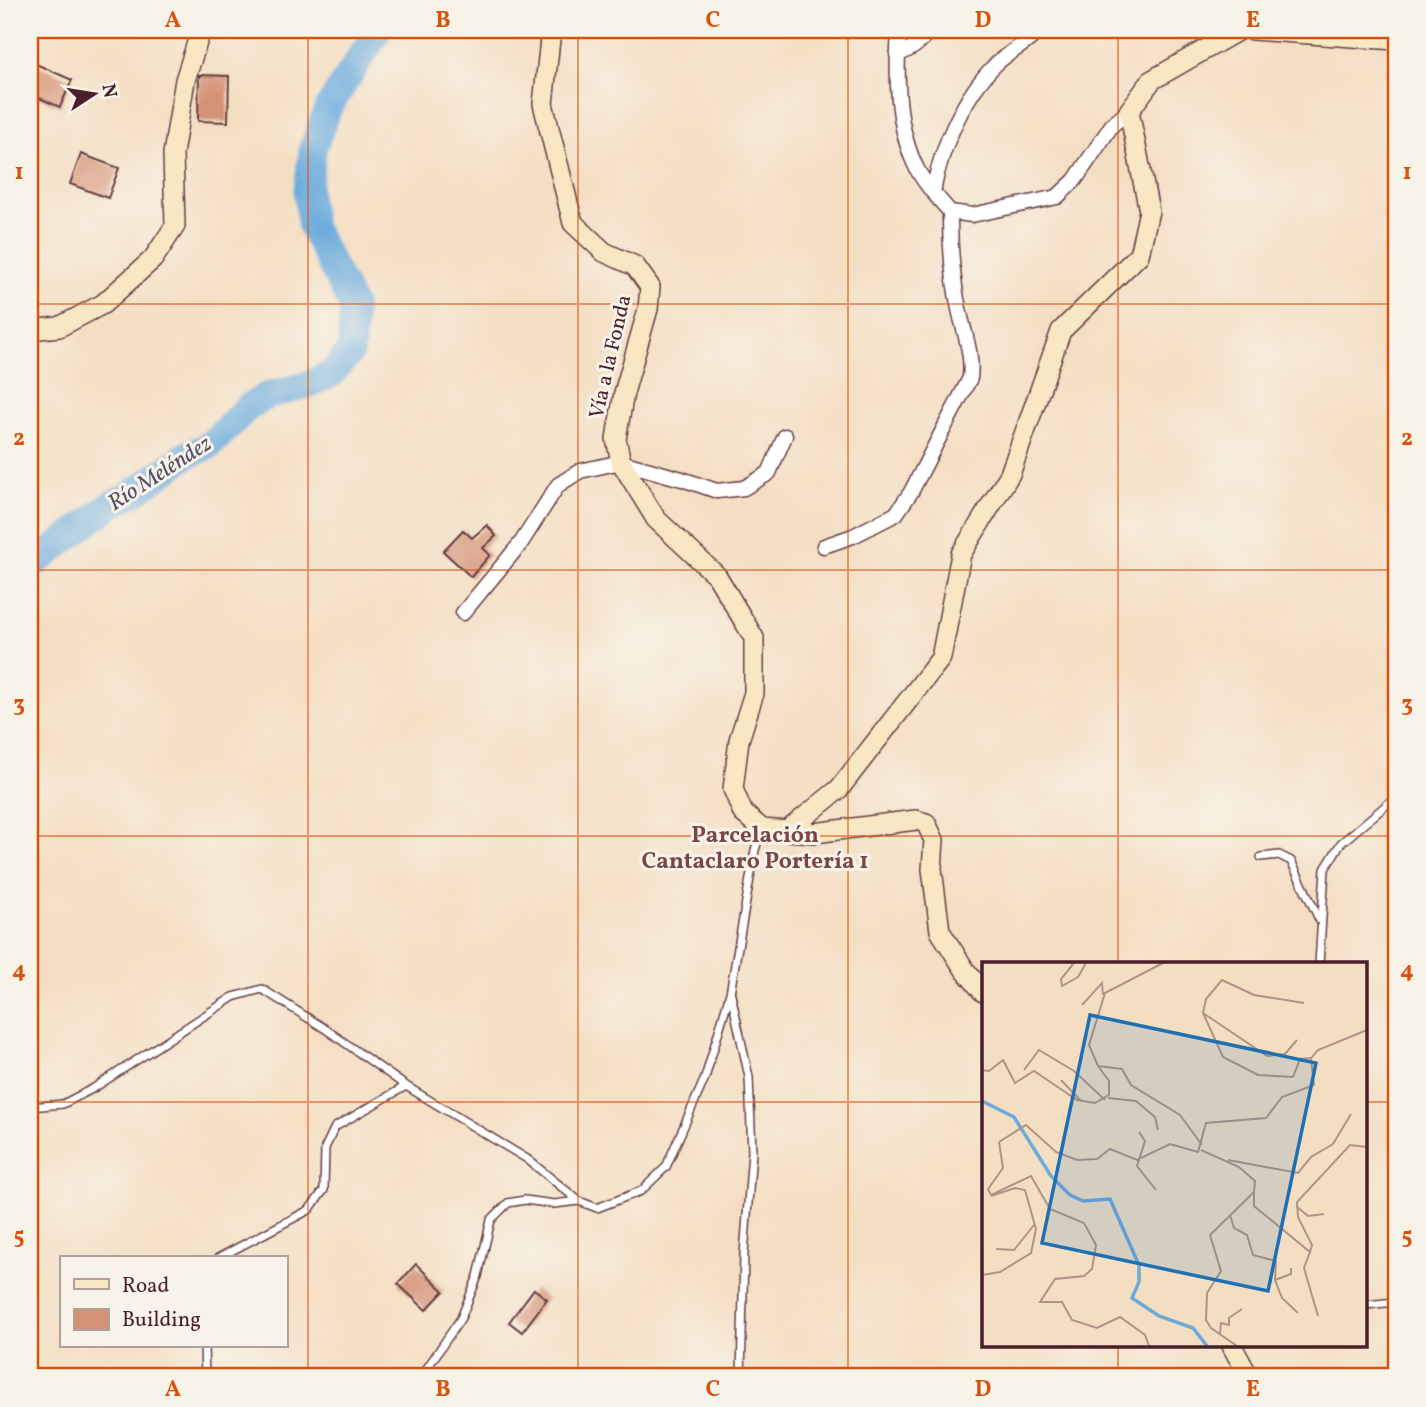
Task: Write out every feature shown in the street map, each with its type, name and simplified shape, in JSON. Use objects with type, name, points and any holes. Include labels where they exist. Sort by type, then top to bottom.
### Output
[{"type":"street","points":[[30,330],[58,327],[103,304],[153,260],[175,226],[173,154],[185,80],[201,30]]},
{"type":"street","name":"Vía a la Fonda","points":[[551,30],[543,104],[573,223],[604,252],[635,266],[650,286],[648,309],[624,393],[616,439],[621,462],[656,519],[717,576],[754,638],[754,693],[738,740],[733,789],[743,813],[762,829]]},
{"type":"street","points":[[824,546],[853,536],[896,514],[911,492],[970,378],[970,347],[959,311],[950,254],[950,212],[917,170],[906,140],[900,110],[897,55],[899,30]]},
{"type":"street","points":[[897,55],[913,48],[928,30]]},
{"type":"street","points":[[933,192],[937,170],[954,128],[975,90],[995,66],[1010,52],[1034,37],[1039,30]]},
{"type":"street","points":[[950,212],[972,215],[1057,197],[1075,180],[1112,125],[1129,111],[1152,80],[1239,30]]},
{"type":"street","points":[[1252,30],[1396,40]]},
{"type":"street","points":[[787,831],[839,789],[941,658],[961,554],[1010,474],[1061,331],[1139,255],[1149,211],[1129,111]]},
{"type":"street","points":[[463,613],[521,542],[558,485],[580,471],[621,462],[717,491],[744,488],[769,473],[785,436]]},
{"type":"street","points":[[762,829],[814,833],[916,820],[926,823],[934,840],[933,869],[940,931],[982,991]]},
{"type":"street","points":[[1233,1348],[1249,1377]]},
{"type":"lane","points":[[1319,962],[1325,869],[1341,843],[1396,797]]},
{"type":"lane","points":[[30,1108],[63,1104],[94,1088],[233,997],[262,989],[324,1028],[406,1086],[527,1159],[579,1201],[597,1208],[642,1191],[666,1167],[705,1078],[730,993],[755,850],[762,829]]},
{"type":"lane","points":[[1261,857],[1279,855],[1291,861],[1320,922]]},
{"type":"lane","points":[[730,993],[749,1077],[752,1152],[744,1254],[741,1377]]},
{"type":"lane","points":[[223,1256],[309,1210],[324,1190],[325,1148],[335,1128],[406,1086]]},
{"type":"lane","points":[[421,1377],[461,1318],[478,1276],[491,1220],[509,1203],[525,1200],[554,1204],[579,1201]]},
{"type":"lane","points":[[1366,1305],[1396,1302]]},
{"type":"lane","points":[[204,1348],[205,1377]]},
{"type":"building","points":[[36,64],[72,80],[60,107],[30,94],[30,77]]},
{"type":"building","points":[[199,75],[229,76],[228,122],[198,121]]},
{"type":"building","points":[[81,154],[119,168],[108,198],[70,184]]},
{"type":"building","points":[[487,525],[496,536],[483,548],[490,555],[471,577],[443,551],[463,530],[472,538]]},
{"type":"building","points":[[416,1264],[444,1291],[426,1310],[398,1284]]},
{"type":"building","points":[[534,1289],[547,1299],[522,1332],[509,1322]]},
{"type":"waterway","name":"Río Meléndez","points":[[30,567],[109,506],[132,494],[187,455],[209,446],[247,408],[267,396],[307,385],[331,374],[351,351],[353,307],[311,225],[307,192],[313,148],[328,108],[378,30]]},
{"type":"district","name":"Parcelación Cantaclaro Portería 1","points":[[755,849]]}]
